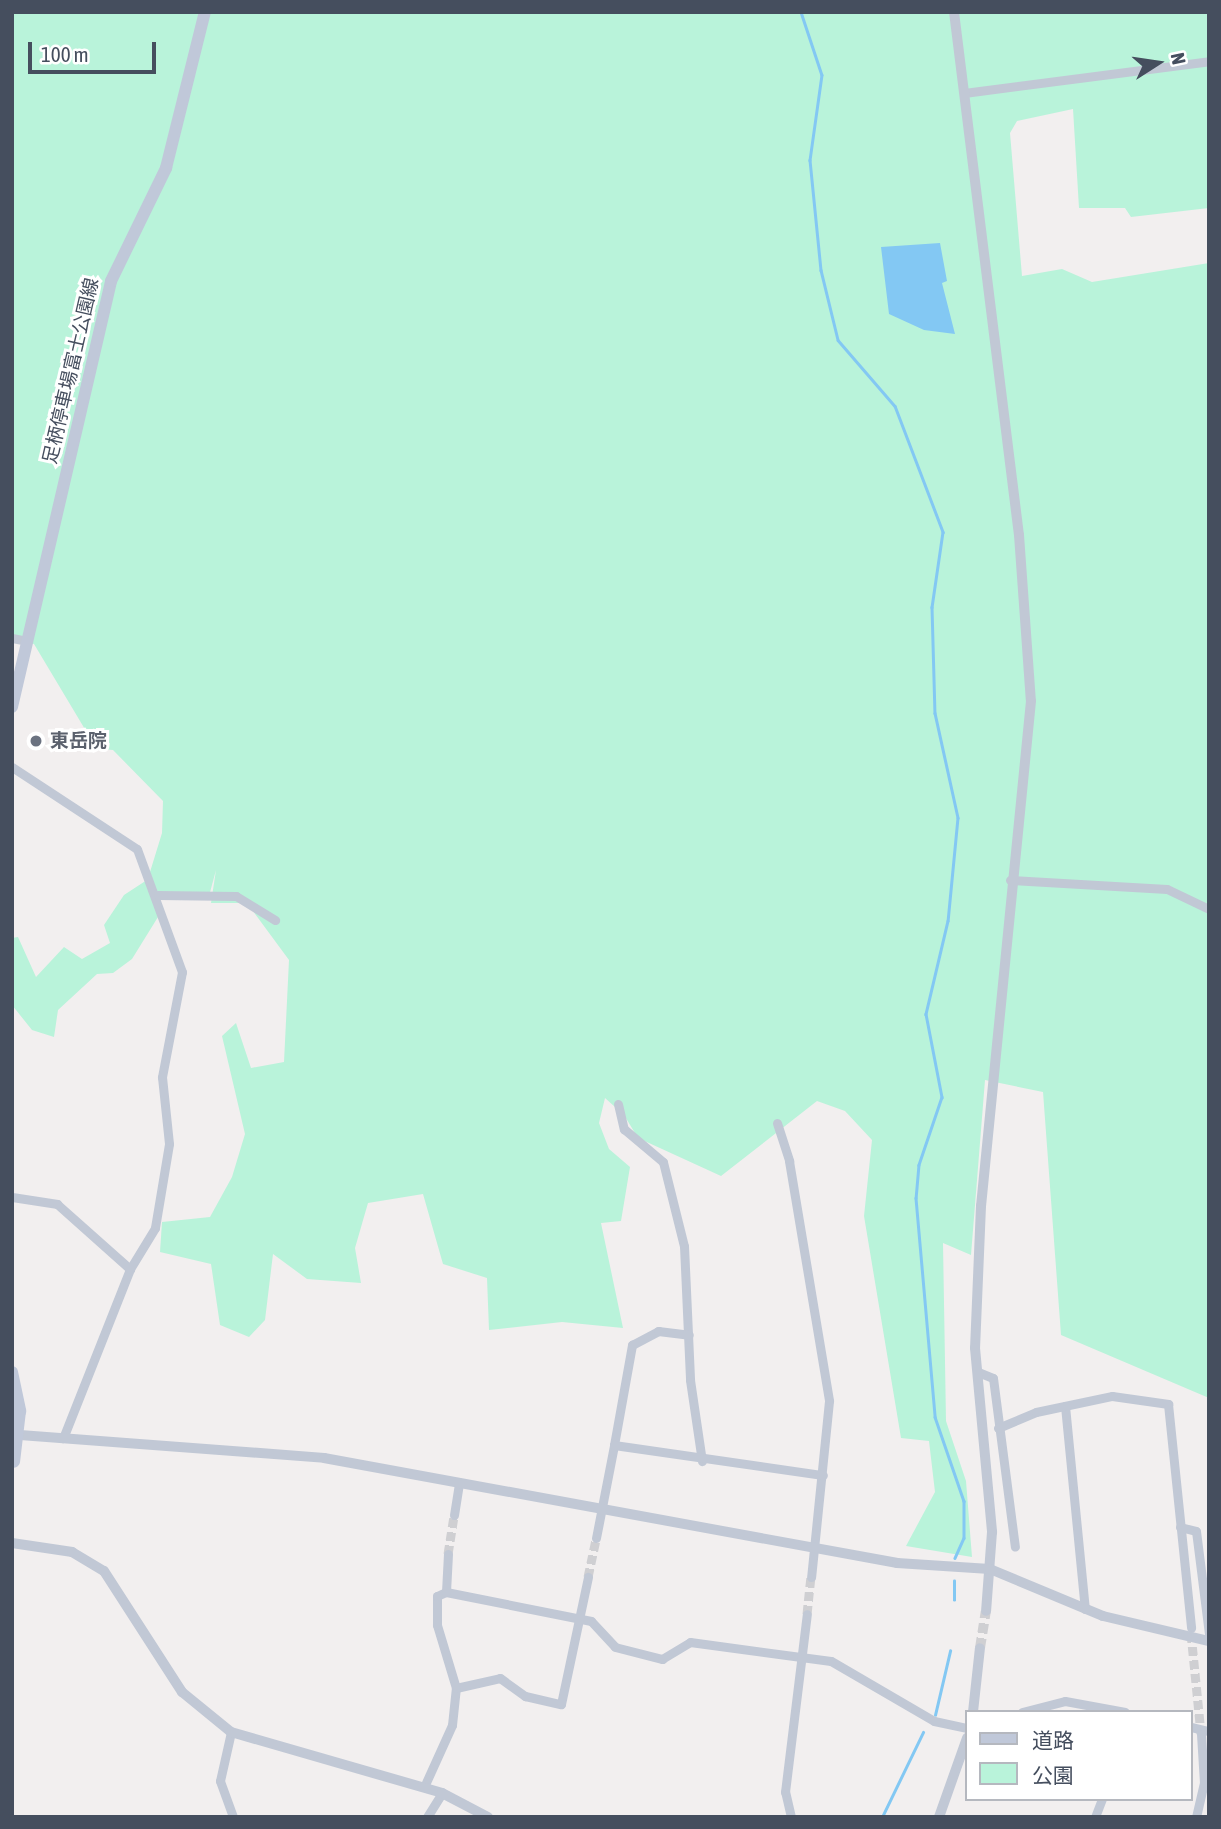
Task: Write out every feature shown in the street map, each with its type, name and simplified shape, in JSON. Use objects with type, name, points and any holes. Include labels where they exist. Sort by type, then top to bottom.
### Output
[{"type":"main road","name":"足柄停車場富士公園線","points":[[12,707],[111,281],[166,168],[205,12]]},
{"type":"main road","points":[[12,1372],[20,1435],[14,1462]]},
{"type":"street","points":[[954,12],[1019,535],[1031,701],[1010,880],[981,1206],[978,1372],[990,1569],[986,1611]]},
{"type":"street","points":[[964,93],[1209,61]]},
{"type":"street","points":[[12,638],[27,641]]},
{"type":"street","points":[[12,767],[137,849],[158,895],[183,972],[162,1077],[169,1144],[155,1228],[130,1269],[63,1438]]},
{"type":"street","points":[[1010,880],[1167,889],[1209,909]]},
{"type":"street","points":[[158,895],[236,896],[275,920]]},
{"type":"street","points":[[618,1104],[624,1129],[663,1162],[684,1246],[689,1335],[702,1461]]},
{"type":"street","points":[[777,1123],[789,1161],[828,1386],[823,1475],[811,1577]]},
{"type":"street","points":[[12,1197],[57,1204],[130,1269]]},
{"type":"street","points":[[596,1538],[632,1345],[658,1331],[689,1335]]},
{"type":"street","points":[[978,1372],[993,1378],[1014,1547]]},
{"type":"street","points":[[998,1428],[1065,1406],[1112,1396],[1168,1404],[1191,1628]]},
{"type":"street","points":[[1065,1406],[1085,1609]]},
{"type":"street","points":[[20,1435],[302,1455],[602,1508],[679,1527],[815,1547],[914,1566],[990,1569],[1085,1609],[1209,1641]]},
{"type":"street","points":[[614,1445],[702,1461],[823,1475]]},
{"type":"street","points":[[454,1515],[459,1482]]},
{"type":"street","points":[[1180,1527],[1196,1531],[1209,1634]]},
{"type":"street","points":[[12,1543],[72,1552],[104,1571],[182,1692],[231,1732],[424,1787],[442,1793],[488,1817]]},
{"type":"street","points":[[446,1592],[448,1554]]},
{"type":"street","points":[[456,1688],[500,1678],[525,1696],[561,1704],[588,1577]]},
{"type":"street","points":[[424,1787],[452,1725],[456,1688],[437,1625],[437,1596],[446,1592],[580,1618],[596,1624],[622,1651],[662,1659],[690,1642],[839,1663],[934,1721],[965,1728]]},
{"type":"street","points":[[791,1817],[785,1792],[807,1615]]},
{"type":"street","points":[[972,1710],[980,1648]]},
{"type":"street","points":[[1027,1710],[1051,1701],[1096,1708]]},
{"type":"street","points":[[231,1732],[220,1781],[233,1817]]},
{"type":"street","points":[[1196,1817],[1204,1783],[1205,1733]]},
{"type":"street","points":[[939,1817],[965,1744]]},
{"type":"street","points":[[427,1817],[442,1793]]},
{"type":"green space","points":[[12,12],[1209,12],[1209,208],[1131,217],[1125,208],[1079,208],[1073,109],[1017,121],[1010,133],[1022,276],[1062,269],[1092,282],[1209,263],[1209,1398],[1061,1335],[1043,1092],[985,1080],[971,1255],[943,1243],[946,1421],[966,1481],[972,1557],[906,1546],[935,1492],[929,1441],[901,1438],[864,1216],[872,1140],[845,1111],[817,1101],[721,1176],[638,1138],[624,1115],[605,1098],[599,1123],[609,1149],[630,1167],[621,1221],[601,1223],[623,1328],[562,1322],[489,1330],[487,1278],[443,1264],[423,1194],[368,1203],[355,1248],[361,1283],[307,1279],[273,1254],[265,1320],[249,1337],[220,1325],[211,1264],[160,1252],[162,1222],[210,1217],[232,1177],[245,1134],[222,1036],[236,1023],[251,1068],[284,1062],[289,960],[247,903],[211,903],[216,870],[209,896],[158,895],[150,872],[162,833],[163,801],[113,750],[84,748],[86,731],[34,644],[12,640]]},
{"type":"green space","points":[[150,878],[158,917],[132,959],[113,973],[97,974],[58,1010],[54,1037],[32,1030],[12,1005],[12,938],[18,937],[36,977],[64,947],[82,959],[110,943],[104,925],[124,895]]},
{"type":"water","points":[[940,243],[947,281],[942,283],[955,334],[924,330],[889,314],[881,247]]},
{"type":"waterway","points":[[801,12],[822,75],[810,160],[821,270],[838,340],[895,406],[943,532],[932,607],[935,713],[958,818],[948,921],[926,1014],[942,1097],[919,1165],[916,1198],[935,1417],[964,1501],[964,1538],[955,1558]]},
{"type":"waterway","points":[[954,1581],[954,1600]]},
{"type":"waterway","points":[[935,1715],[950,1651]]},
{"type":"waterway","points":[[882,1817],[923,1732]]},
{"type":"tunnel","points":[[448,1554],[454,1515]]},
{"type":"tunnel","points":[[588,1577],[596,1538]]},
{"type":"tunnel","points":[[807,1614],[811,1577]]},
{"type":"tunnel","points":[[980,1648],[986,1611]]},
{"type":"tunnel","points":[[1191,1633],[1201,1734]]},
{"type":"place","name":"東岳院","points":[[36,741]]}]
